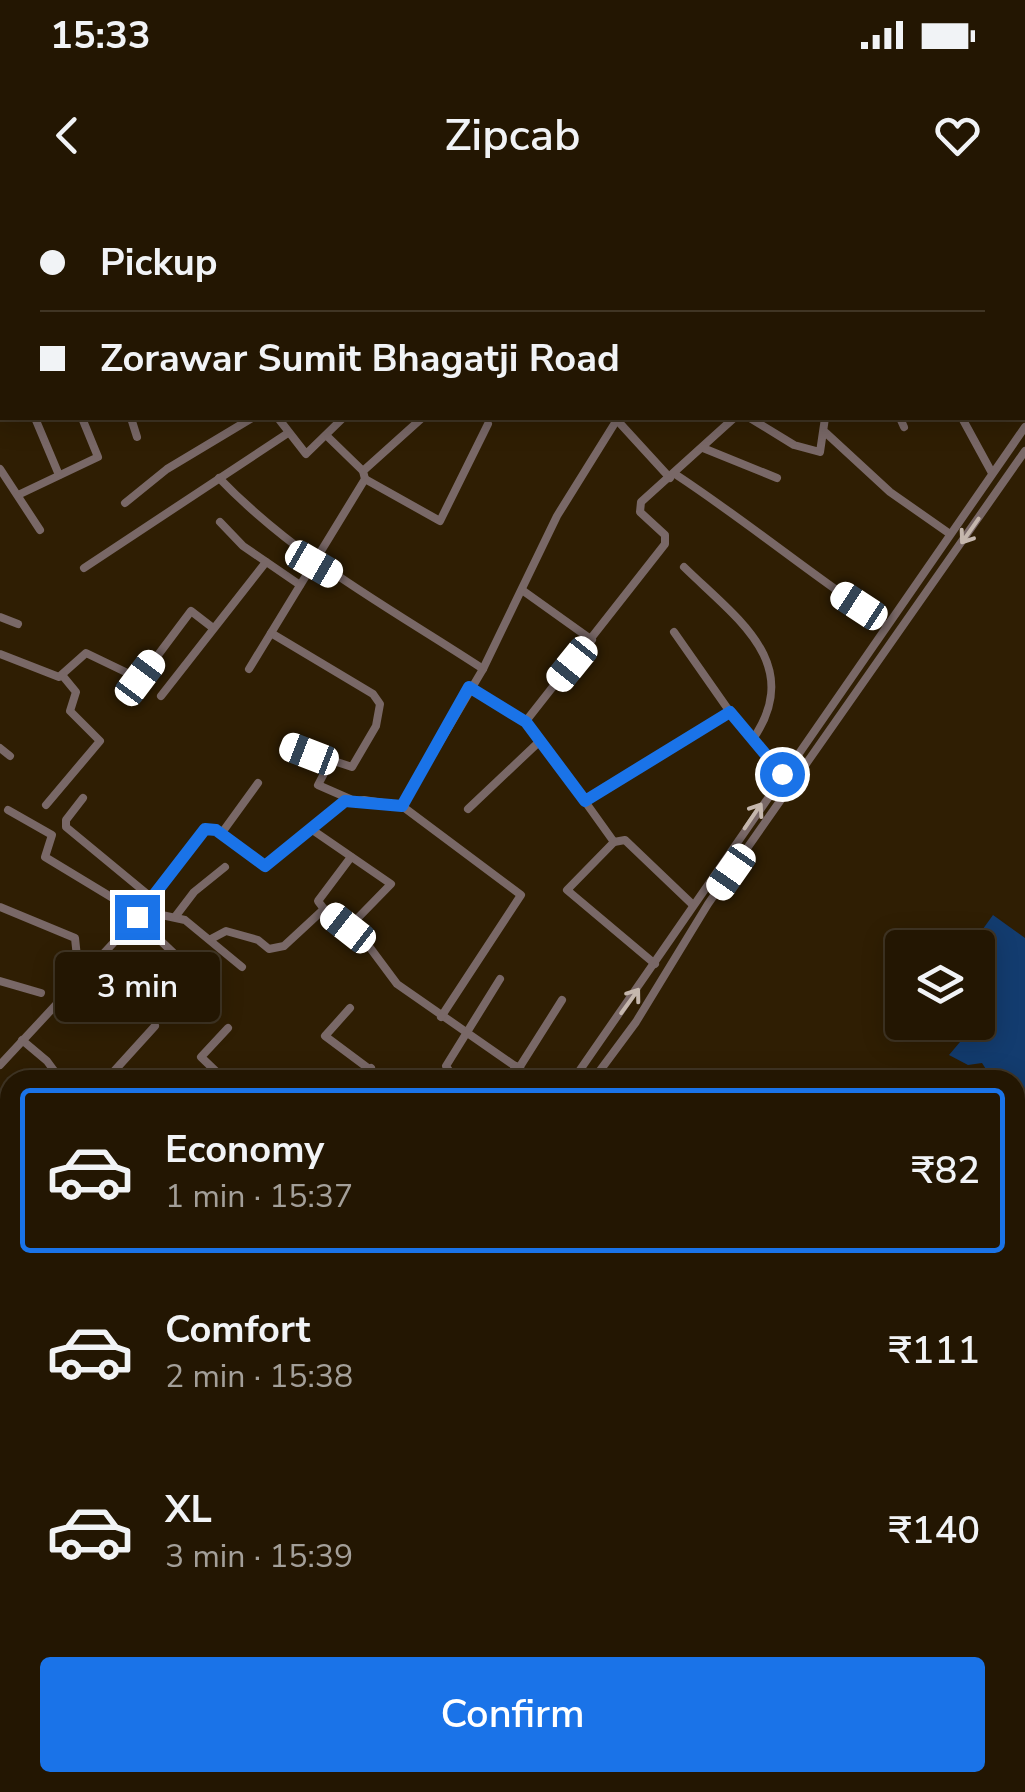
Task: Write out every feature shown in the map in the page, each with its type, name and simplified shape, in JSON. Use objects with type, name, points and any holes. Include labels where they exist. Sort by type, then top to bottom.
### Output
[{"type":"street","points":[[36,420],[59,475]]},
{"type":"street","points":[[18,495],[98,457],[83,420]]},
{"type":"street","points":[[133,420],[137,437]]},
{"type":"street","points":[[125,503],[167,470],[249,420]]},
{"type":"street","points":[[279,420],[306,454],[342,420]]},
{"type":"street","points":[[248,669],[364,475],[420,420]]},
{"type":"street","points":[[402,806],[483,668],[557,516],[615,420]]},
{"type":"street","points":[[618,420],[672,476],[752,524],[802,569],[887,625]]},
{"type":"street","points":[[526,722],[662,552],[665,535],[639,508],[732,420]]},
{"type":"street","points":[[753,420],[770,433],[816,452],[820,452],[826,433],[826,420]]},
{"type":"street","points":[[963,420],[992,473]]},
{"type":"street","points":[[328,437],[364,475],[440,521],[488,424]]},
{"type":"street","points":[[579,1070],[1025,426]]},
{"type":"street","points":[[826,433],[890,492],[950,534]]},
{"type":"street","points":[[84,568],[288,434]]},
{"type":"street","points":[[601,1070],[708,904],[1024,457],[1016,440]]},
{"type":"street","points":[[703,448],[777,478]]},
{"type":"street","points":[[0,469],[40,530]]},
{"type":"street","points":[[219,478],[258,518],[314,564],[483,668]]},
{"type":"street","points":[[220,522],[300,585]]},
{"type":"street","points":[[161,696],[266,562]]},
{"type":"street","points":[[684,567],[765,650],[774,699],[753,739]]},
{"type":"street","points":[[522,590],[592,640]]},
{"type":"street","points":[[0,654],[50,675],[62,675],[86,654],[140,678],[190,611],[213,628]]},
{"type":"street","points":[[0,617],[18,624]]},
{"type":"street","points":[[674,632],[730,712],[782,774]]},
{"type":"street","points":[[270,633],[373,694],[380,704],[376,726],[352,767],[289,746]]},
{"type":"street","points":[[46,805],[100,741],[70,711],[76,692],[62,675]]},
{"type":"street","points":[[469,687],[526,722],[614,842]]},
{"type":"street","points":[[585,801],[730,712]]},
{"type":"street","points":[[468,808],[541,740]]},
{"type":"street","points":[[0,748],[10,756]]},
{"type":"street","points":[[330,762],[318,785],[354,800],[402,806],[521,896],[442,1017]]},
{"type":"street","points":[[222,834],[258,783]]},
{"type":"street","points":[[82,798],[66,820],[66,827],[152,898]]},
{"type":"street","points":[[2,1060],[140,914],[205,829],[222,834],[265,866],[342,803],[354,800]]},
{"type":"street","points":[[8,810],[52,836],[45,857],[140,914],[173,954],[205,983]]},
{"type":"street","points":[[310,829],[391,884],[348,928]]},
{"type":"street","points":[[655,964],[567,890],[614,842],[625,840],[695,900],[708,904]]},
{"type":"street","points":[[351,856],[318,902],[365,941],[396,984],[522,1070]]},
{"type":"street","points":[[174,917],[194,892],[225,867]]},
{"type":"street","points":[[0,906],[74,938],[76,957],[89,971]]},
{"type":"street","points":[[211,939],[226,931],[258,940],[269,949],[284,946],[324,909]]},
{"type":"street","points":[[140,914],[174,917],[211,939],[242,967]]},
{"type":"street","points":[[129,999],[173,954]]},
{"type":"street","points":[[446,1070],[500,979]]},
{"type":"street","points":[[0,982],[40,994]]},
{"type":"street","points":[[515,1070],[562,1000]]},
{"type":"street","points":[[350,1008],[325,1036],[371,1068]]},
{"type":"street","points":[[115,1070],[155,1026]]},
{"type":"street","points":[[214,1070],[201,1058],[228,1028]]},
{"type":"street","points":[[22,1040],[54,1070]]},
{"type":"water","points":[[993,915],[1025,938],[1025,1070],[987,1070],[982,1063],[968,1065],[949,1055],[962,1040],[995,1040],[995,930],[982,930]]},
{"type":"route","points":[[137,917],[205,829],[216,830],[265,866],[345,801],[402,806],[469,687],[526,722],[585,801],[730,712],[782,774]]}]
